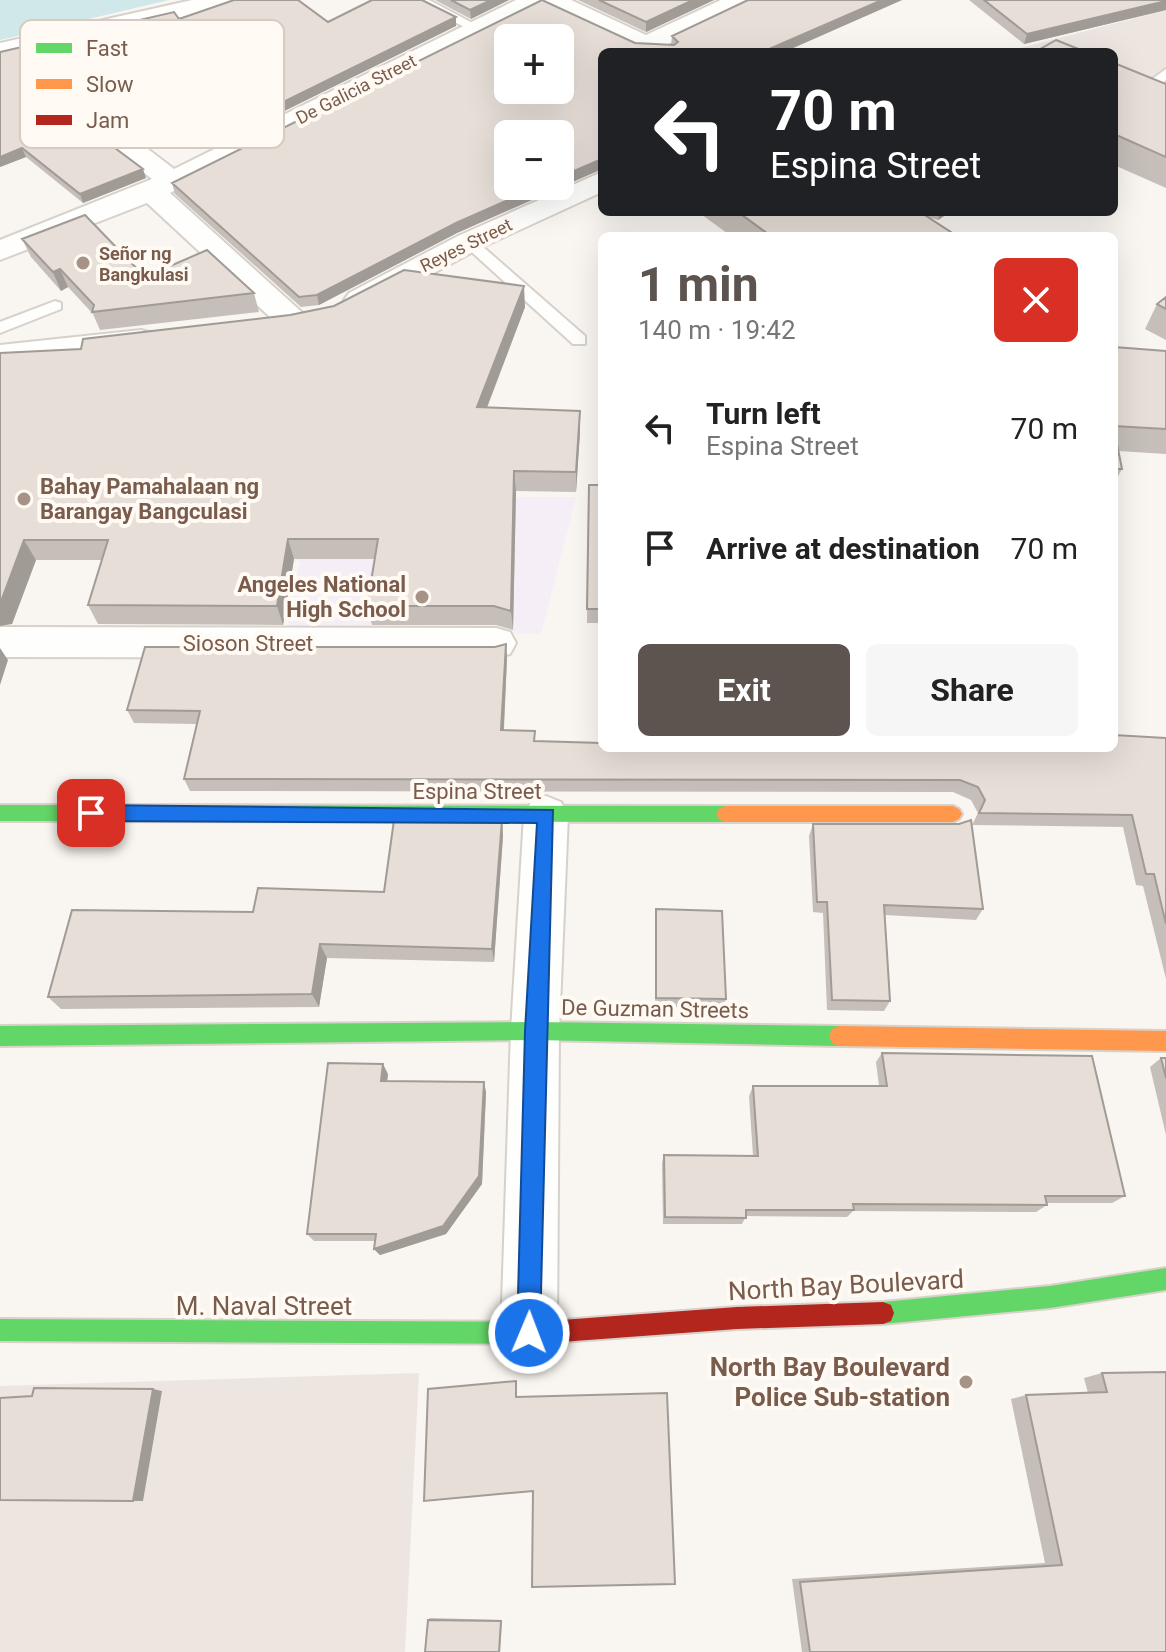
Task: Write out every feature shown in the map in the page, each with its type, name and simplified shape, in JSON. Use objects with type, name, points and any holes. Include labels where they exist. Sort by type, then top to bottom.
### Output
[{"type":"street","points":[[137,20],[225,0]]},
{"type":"street","name":"De Galicia Street","points":[[284,124],[474,27],[535,0]]},
{"type":"street","points":[[551,0],[644,48]]},
{"type":"street","points":[[652,48],[741,0]]},
{"type":"street","points":[[0,51],[20,46]]},
{"type":"street","points":[[123,148],[295,323]]},
{"type":"street","name":"De Galicia Street","points":[[0,251],[162,186],[237,148]]},
{"type":"street","name":"Reyes Street","points":[[248,328],[327,317],[469,242],[598,183]]},
{"type":"street","points":[[0,356],[171,336]]},
{"type":"street","name":"Sioson Street","points":[[0,642],[496,643]]},
{"type":"street","name":"Espina Street","points":[[0,813],[953,814]]},
{"type":"street","points":[[529,1333],[535,1031],[546,815]]},
{"type":"street","name":"De Guzman Streets","points":[[0,1036],[535,1031],[1166,1041]]},
{"type":"street","name":"North Bay Boulevard","points":[[529,1333],[724,1319],[845,1316],[1050,1297],[1166,1279]]},
{"type":"street","name":"M. Naval Street","points":[[0,1330],[529,1333]]},
{"type":"lane","points":[[419,0],[474,27]]},
{"type":"lane","points":[[1153,85],[1166,73]]},
{"type":"lane","points":[[469,242],[579,340]]},
{"type":"lane","points":[[0,328],[55,306]]},
{"type":"shaded area","points":[[1166,10],[1166,112],[1118,92],[1118,48],[1021,48]]},
{"type":"shaded area","name":"Angeles National High School","points":[[264,497],[576,497],[541,634],[287,632],[300,561],[191,560]]},
{"type":"shaded area","points":[[419,1373],[405,1652],[0,1652],[0,1386]]},
{"type":"water","points":[[0,0],[169,0],[84,20],[20,20],[20,35],[0,40]]},
{"type":"building","points":[[234,0],[298,0],[328,22],[372,0],[422,0],[456,17],[284,102],[284,20],[139,20],[174,12],[179,19]]},
{"type":"building","points":[[451,0],[491,0],[470,10]]},
{"type":"building","points":[[542,0],[635,43],[674,45],[678,42],[672,36],[748,0],[882,0],[771,48],[598,48],[598,161],[574,171],[574,120],[494,120],[494,200],[508,200],[456,223],[317,295],[299,297],[172,183],[243,148],[284,148],[284,128]]},
{"type":"building","points":[[599,0],[693,0],[646,22]]},
{"type":"building","points":[[984,0],[1166,0],[1166,1],[1027,34]]},
{"type":"building","points":[[1056,40],[1076,48],[1042,48]]},
{"type":"building","points":[[20,47],[22,148],[0,157],[0,52]]},
{"type":"building","points":[[1118,65],[1166,84],[1166,157],[1118,136]]},
{"type":"building","points":[[22,148],[115,148],[143,169],[80,194]]},
{"type":"building","points":[[85,215],[145,277],[207,250],[254,293],[92,312],[94,305],[60,269],[53,272],[22,239]]},
{"type":"building","points":[[744,216],[926,216],[951,232],[766,232]]},
{"type":"building","points":[[404,270],[524,286],[477,407],[580,411],[576,472],[514,471],[511,611],[494,606],[367,606],[378,539],[288,539],[277,606],[88,605],[108,540],[24,540],[0,604],[0,353],[81,349],[83,339],[290,315],[334,306]]},
{"type":"building","points":[[1166,297],[1166,309],[1157,304]]},
{"type":"building","points":[[1118,347],[1166,351],[1166,429],[1118,426]]},
{"type":"building","points":[[589,485],[598,485],[598,609],[587,609]]},
{"type":"building","points":[[506,644],[501,730],[535,731],[534,741],[598,743],[598,752],[1118,752],[1118,735],[1166,738],[1166,924],[1154,874],[1146,874],[1132,815],[979,813],[985,800],[978,787],[960,780],[184,779],[200,711],[127,710],[145,647],[495,647]]},
{"type":"building","points":[[394,820],[502,820],[492,949],[320,944],[312,994],[48,997],[72,910],[253,912],[258,888],[384,892]]},
{"type":"building","points":[[971,820],[983,909],[884,905],[890,1001],[832,1000],[827,902],[817,902],[813,824],[959,824]]},
{"type":"building","points":[[656,909],[722,911],[726,999],[656,998]]},
{"type":"building","points":[[882,1053],[1092,1056],[1125,1196],[1045,1196],[1047,1205],[853,1204],[854,1210],[746,1210],[746,1218],[665,1217],[664,1155],[758,1156],[753,1086],[887,1086]]},
{"type":"building","points":[[1161,1058],[1166,1058],[1166,1078]]},
{"type":"building","points":[[328,1063],[383,1064],[381,1081],[484,1082],[479,1176],[443,1226],[374,1249],[376,1234],[307,1234]]},
{"type":"building","points":[[1166,1372],[1166,1652],[810,1652],[800,1582],[1062,1565],[1026,1395],[1107,1392],[1102,1373]]},
{"type":"building","points":[[516,1381],[516,1397],[667,1393],[675,1584],[532,1587],[533,1491],[424,1501],[428,1389]]},
{"type":"building","points":[[34,1388],[153,1389],[133,1501],[0,1500],[0,1398],[32,1396]]},
{"type":"building","points":[[428,1620],[501,1621],[499,1652],[425,1652]]},
{"type":"traffic: fast","points":[[0,813],[725,814]]},
{"type":"traffic: fast","points":[[0,1036],[535,1031],[839,1036]]},
{"type":"traffic: fast","points":[[883,1313],[1050,1297],[1166,1279]]},
{"type":"traffic: fast","points":[[0,1330],[534,1333]]},
{"type":"traffic: slow","points":[[725,814],[953,814]]},
{"type":"traffic: slow","points":[[839,1036],[1166,1041]]},
{"type":"traffic: jam","points":[[534,1333],[737,1318],[883,1313]]},
{"type":"place","name":"Señor ng Bangkulasi","points":[[83,263]]},
{"type":"place","name":"Bahay Pamahalaan ng Barangay Bangculasi","points":[[24,499]]},
{"type":"place","name":"Angeles National High School","points":[[422,597]]},
{"type":"place","name":"North Bay Boulevard Police Sub-station","points":[[966,1382]]},
{"type":"route","points":[[91,813],[546,815],[535,1031],[529,1333]]}]
